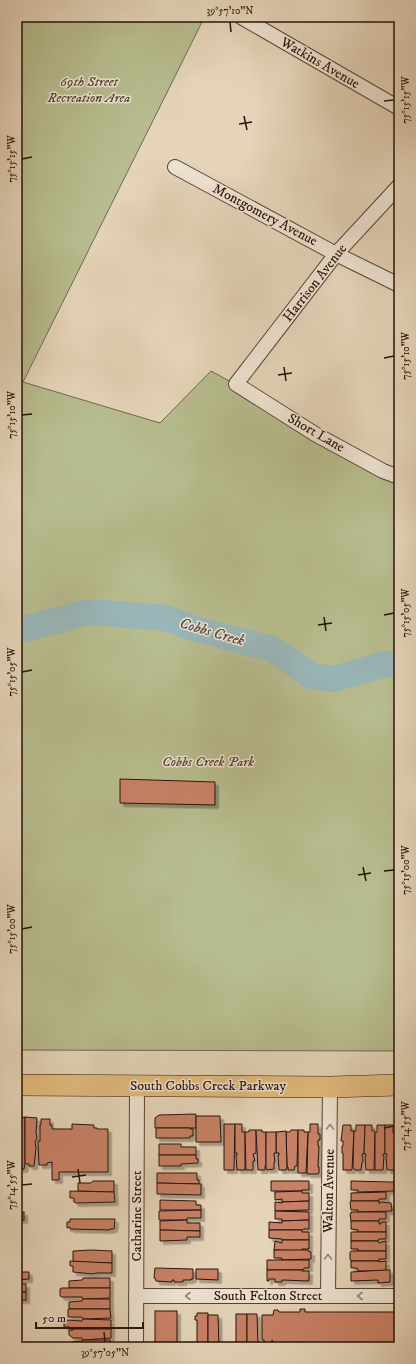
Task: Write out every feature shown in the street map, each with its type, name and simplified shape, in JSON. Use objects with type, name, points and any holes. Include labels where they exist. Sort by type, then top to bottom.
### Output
[{"type":"main road","name":"South Cobbs Creek Parkway","points":[[17,1085],[399,1085]]},
{"type":"street","name":"Watkins Avenue","points":[[241,17],[399,108]]},
{"type":"street","name":"Montgomery Avenue","points":[[175,167],[336,254],[399,284]]},
{"type":"street","name":"Harrison Avenue","points":[[236,384],[336,254],[399,186]]},
{"type":"street","name":"Short Lane","points":[[236,384],[315,434],[383,471],[399,477]]},
{"type":"street","name":"Catharine Street","points":[[136,1347],[137,1085]]},
{"type":"street","name":"Walton Avenue","points":[[328,1296],[330,1086]]},
{"type":"street","name":"South Felton Street","points":[[136,1296],[399,1296]]},
{"type":"green space","name":"Cobbs Creek Park","points":[[17,17],[201,17],[203,20],[23,382],[160,423],[211,371],[399,474],[399,1051],[17,1050]]},
{"type":"building","points":[[120,779],[215,782],[215,805],[120,803]]},
{"type":"building","points":[[196,1114],[196,1128],[155,1128],[155,1118],[159,1115]]},
{"type":"building","points":[[196,1116],[220,1116],[221,1142],[196,1142]]},
{"type":"building","points":[[25,1117],[25,1163],[24,1169],[17,1169],[17,1118]]},
{"type":"building","points":[[25,1117],[37,1118],[37,1138],[35,1142],[36,1148],[34,1166],[29,1166],[29,1164],[26,1164],[25,1162]]},
{"type":"building","points":[[41,1119],[50,1119],[52,1129],[72,1129],[72,1124],[94,1125],[94,1128],[97,1129],[108,1129],[108,1172],[59,1172],[59,1180],[52,1180],[52,1162],[47,1163],[47,1165],[39,1165],[38,1141],[40,1141]]},
{"type":"building","points":[[224,1124],[235,1124],[234,1170],[224,1170]]},
{"type":"building","points":[[235,1124],[242,1124],[242,1132],[245,1132],[245,1170],[237,1170],[237,1153],[235,1153]]},
{"type":"building","points":[[310,1124],[318,1124],[318,1134],[320,1134],[320,1140],[318,1140],[318,1174],[307,1174],[308,1132],[310,1132]]},
{"type":"building","points":[[343,1125],[351,1125],[351,1131],[354,1131],[352,1170],[343,1170],[343,1141],[341,1141]]},
{"type":"building","points":[[356,1125],[365,1125],[364,1154],[362,1154],[363,1162],[361,1170],[355,1170],[353,1167],[354,1131],[356,1131]]},
{"type":"building","points":[[365,1125],[372,1125],[372,1131],[375,1131],[374,1170],[366,1170],[366,1154],[364,1154]]},
{"type":"building","points":[[377,1125],[385,1125],[385,1154],[383,1154],[383,1170],[375,1170],[375,1133],[377,1132]]},
{"type":"building","points":[[385,1125],[393,1125],[393,1133],[396,1132],[395,1170],[387,1170],[387,1154],[385,1154]]},
{"type":"building","points":[[398,1125],[399,1170],[396,1170],[396,1132],[398,1132]]},
{"type":"building","points":[[156,1128],[190,1128],[193,1129],[193,1136],[190,1136],[190,1138],[156,1138]]},
{"type":"building","points":[[249,1130],[256,1130],[256,1153],[253,1154],[255,1161],[253,1161],[253,1170],[246,1170],[245,1132],[249,1132]]},
{"type":"building","points":[[256,1130],[266,1132],[265,1170],[258,1170]]},
{"type":"building","points":[[291,1130],[298,1130],[297,1166],[295,1166],[294,1170],[288,1170],[286,1132],[290,1132]]},
{"type":"building","points":[[298,1130],[308,1132],[306,1173],[298,1173]]},
{"type":"building","points":[[286,1131],[287,1167],[286,1170],[279,1170],[279,1153],[276,1153],[276,1132]]},
{"type":"building","points":[[266,1132],[276,1132],[274,1169],[267,1170],[266,1167]]},
{"type":"building","points":[[159,1144],[181,1144],[181,1147],[196,1147],[196,1155],[159,1155]]},
{"type":"building","points":[[159,1155],[196,1155],[198,1163],[181,1164],[181,1166],[159,1166]]},
{"type":"building","points":[[157,1173],[197,1173],[197,1180],[199,1180],[199,1184],[157,1183]]},
{"type":"building","points":[[93,1181],[114,1181],[114,1192],[78,1191],[78,1183],[91,1183]]},
{"type":"building","points":[[271,1181],[309,1181],[309,1190],[271,1191]]},
{"type":"building","points":[[351,1181],[394,1182],[394,1191],[358,1192],[358,1190],[351,1190]]},
{"type":"building","points":[[157,1183],[201,1184],[201,1195],[157,1194]]},
{"type":"building","points":[[70,1191],[114,1192],[115,1202],[76,1203],[74,1202],[74,1198],[70,1198]]},
{"type":"building","points":[[302,1191],[302,1193],[309,1193],[309,1201],[282,1202],[282,1199],[275,1200],[275,1192]]},
{"type":"building","points":[[386,1192],[386,1199],[379,1199],[379,1201],[351,1201],[351,1193]]},
{"type":"building","points":[[160,1200],[196,1201],[196,1205],[201,1205],[201,1210],[160,1210]]},
{"type":"building","points":[[309,1201],[309,1210],[275,1211],[275,1202],[282,1203]]},
{"type":"building","points":[[351,1201],[379,1201],[379,1204],[381,1202],[391,1203],[392,1211],[358,1212],[358,1210],[351,1210]]},
{"type":"building","points":[[201,1210],[201,1218],[187,1218],[187,1220],[159,1220],[159,1211]]},
{"type":"building","points":[[275,1211],[309,1212],[309,1220],[282,1221],[282,1219],[275,1219]]},
{"type":"building","points":[[17,1212],[24,1212],[24,1220],[17,1220]]},
{"type":"building","points":[[351,1212],[386,1212],[386,1219],[379,1219],[379,1221],[351,1221]]},
{"type":"building","points":[[70,1219],[115,1219],[114,1229],[70,1229],[70,1227],[67,1228],[67,1222],[70,1222]]},
{"type":"building","points":[[187,1220],[187,1223],[200,1223],[200,1231],[160,1230],[160,1221]]},
{"type":"building","points":[[309,1220],[309,1229],[269,1230],[269,1222],[282,1223],[282,1221]]},
{"type":"building","points":[[351,1221],[379,1221],[379,1224],[381,1224],[381,1222],[386,1222],[386,1232],[358,1232],[358,1230],[351,1229]]},
{"type":"building","points":[[160,1230],[200,1231],[200,1237],[187,1237],[187,1240],[160,1241]]},
{"type":"building","points":[[269,1230],[302,1230],[302,1232],[309,1232],[309,1240],[282,1240],[269,1238]]},
{"type":"building","points":[[351,1232],[386,1232],[386,1239],[379,1239],[378,1241],[351,1241]]},
{"type":"building","points":[[282,1240],[309,1240],[309,1249],[302,1249],[302,1251],[274,1250],[275,1241],[282,1243]]},
{"type":"building","points":[[351,1241],[378,1241],[379,1243],[386,1241],[386,1251],[358,1251],[358,1249],[351,1249]]},
{"type":"building","points":[[274,1250],[308,1250],[311,1252],[311,1259],[282,1260],[282,1258],[274,1258]]},
{"type":"building","points":[[73,1251],[112,1251],[112,1263],[73,1262]]},
{"type":"building","points":[[386,1251],[386,1259],[379,1259],[379,1261],[351,1261],[350,1252]]},
{"type":"building","points":[[267,1260],[309,1260],[309,1268],[304,1268],[302,1270],[267,1270]]},
{"type":"building","points":[[70,1261],[112,1263],[112,1273],[93,1274],[73,1272],[73,1266],[70,1266]]},
{"type":"building","points":[[351,1261],[386,1261],[386,1271],[358,1271],[356,1268],[351,1268]]},
{"type":"building","points":[[155,1268],[193,1269],[193,1279],[183,1280],[183,1282],[174,1282],[174,1280],[172,1280],[172,1282],[156,1281],[154,1278]]},
{"type":"building","points":[[196,1269],[218,1269],[218,1280],[196,1279]]},
{"type":"building","points":[[267,1270],[309,1271],[309,1281],[282,1280],[282,1282],[275,1282],[275,1279],[269,1279],[269,1281],[267,1281]]},
{"type":"building","points":[[390,1270],[390,1282],[378,1283],[378,1280],[351,1281],[351,1272]]},
{"type":"building","points":[[17,1272],[29,1272],[29,1279],[17,1280]]},
{"type":"building","points":[[83,1278],[110,1278],[110,1288],[69,1288],[69,1281],[82,1280]]},
{"type":"building","points":[[17,1284],[26,1284],[26,1292],[17,1292]]},
{"type":"building","points":[[61,1288],[110,1288],[110,1298],[83,1299],[82,1297],[62,1297],[60,1296]]},
{"type":"building","points":[[17,1292],[26,1292],[26,1300],[17,1300]]},
{"type":"building","points":[[83,1299],[110,1299],[110,1309],[69,1308],[69,1302],[82,1301]]},
{"type":"building","points":[[68,1309],[110,1309],[111,1318],[83,1319],[82,1317],[68,1317]]},
{"type":"building","points":[[300,1309],[305,1309],[305,1312],[399,1312],[399,1347],[273,1347],[272,1340],[272,1344],[264,1344],[264,1340],[262,1340],[262,1315],[273,1315],[274,1310],[278,1310],[279,1312],[300,1312]]},
{"type":"building","points":[[155,1311],[177,1311],[177,1347],[155,1347]]},
{"type":"building","points":[[197,1313],[208,1313],[208,1347],[197,1347],[197,1320],[195,1320],[195,1316],[197,1316]]},
{"type":"building","points":[[236,1314],[247,1314],[247,1347],[236,1347]]},
{"type":"building","points":[[247,1314],[257,1314],[258,1347],[247,1347]]},
{"type":"building","points":[[208,1315],[218,1315],[219,1347],[208,1347]]},
{"type":"building","points":[[83,1319],[111,1320],[111,1329],[70,1329],[70,1327],[64,1327],[64,1322],[67,1322],[67,1320],[82,1321]]},
{"type":"building","points":[[111,1329],[111,1338],[83,1340],[82,1338],[73,1338],[69,1335],[69,1330]]},
{"type":"building","points":[[83,1340],[110,1340],[110,1347],[68,1347],[70,1342]]},
{"type":"waterway","name":"Cobbs Creek","points":[[17,631],[89,612],[166,618],[195,629],[272,649],[291,661],[310,676],[334,679],[385,664],[399,664]]},
{"type":"park label","name":"69th Street Recreation Area","points":[[89,90]]}]
